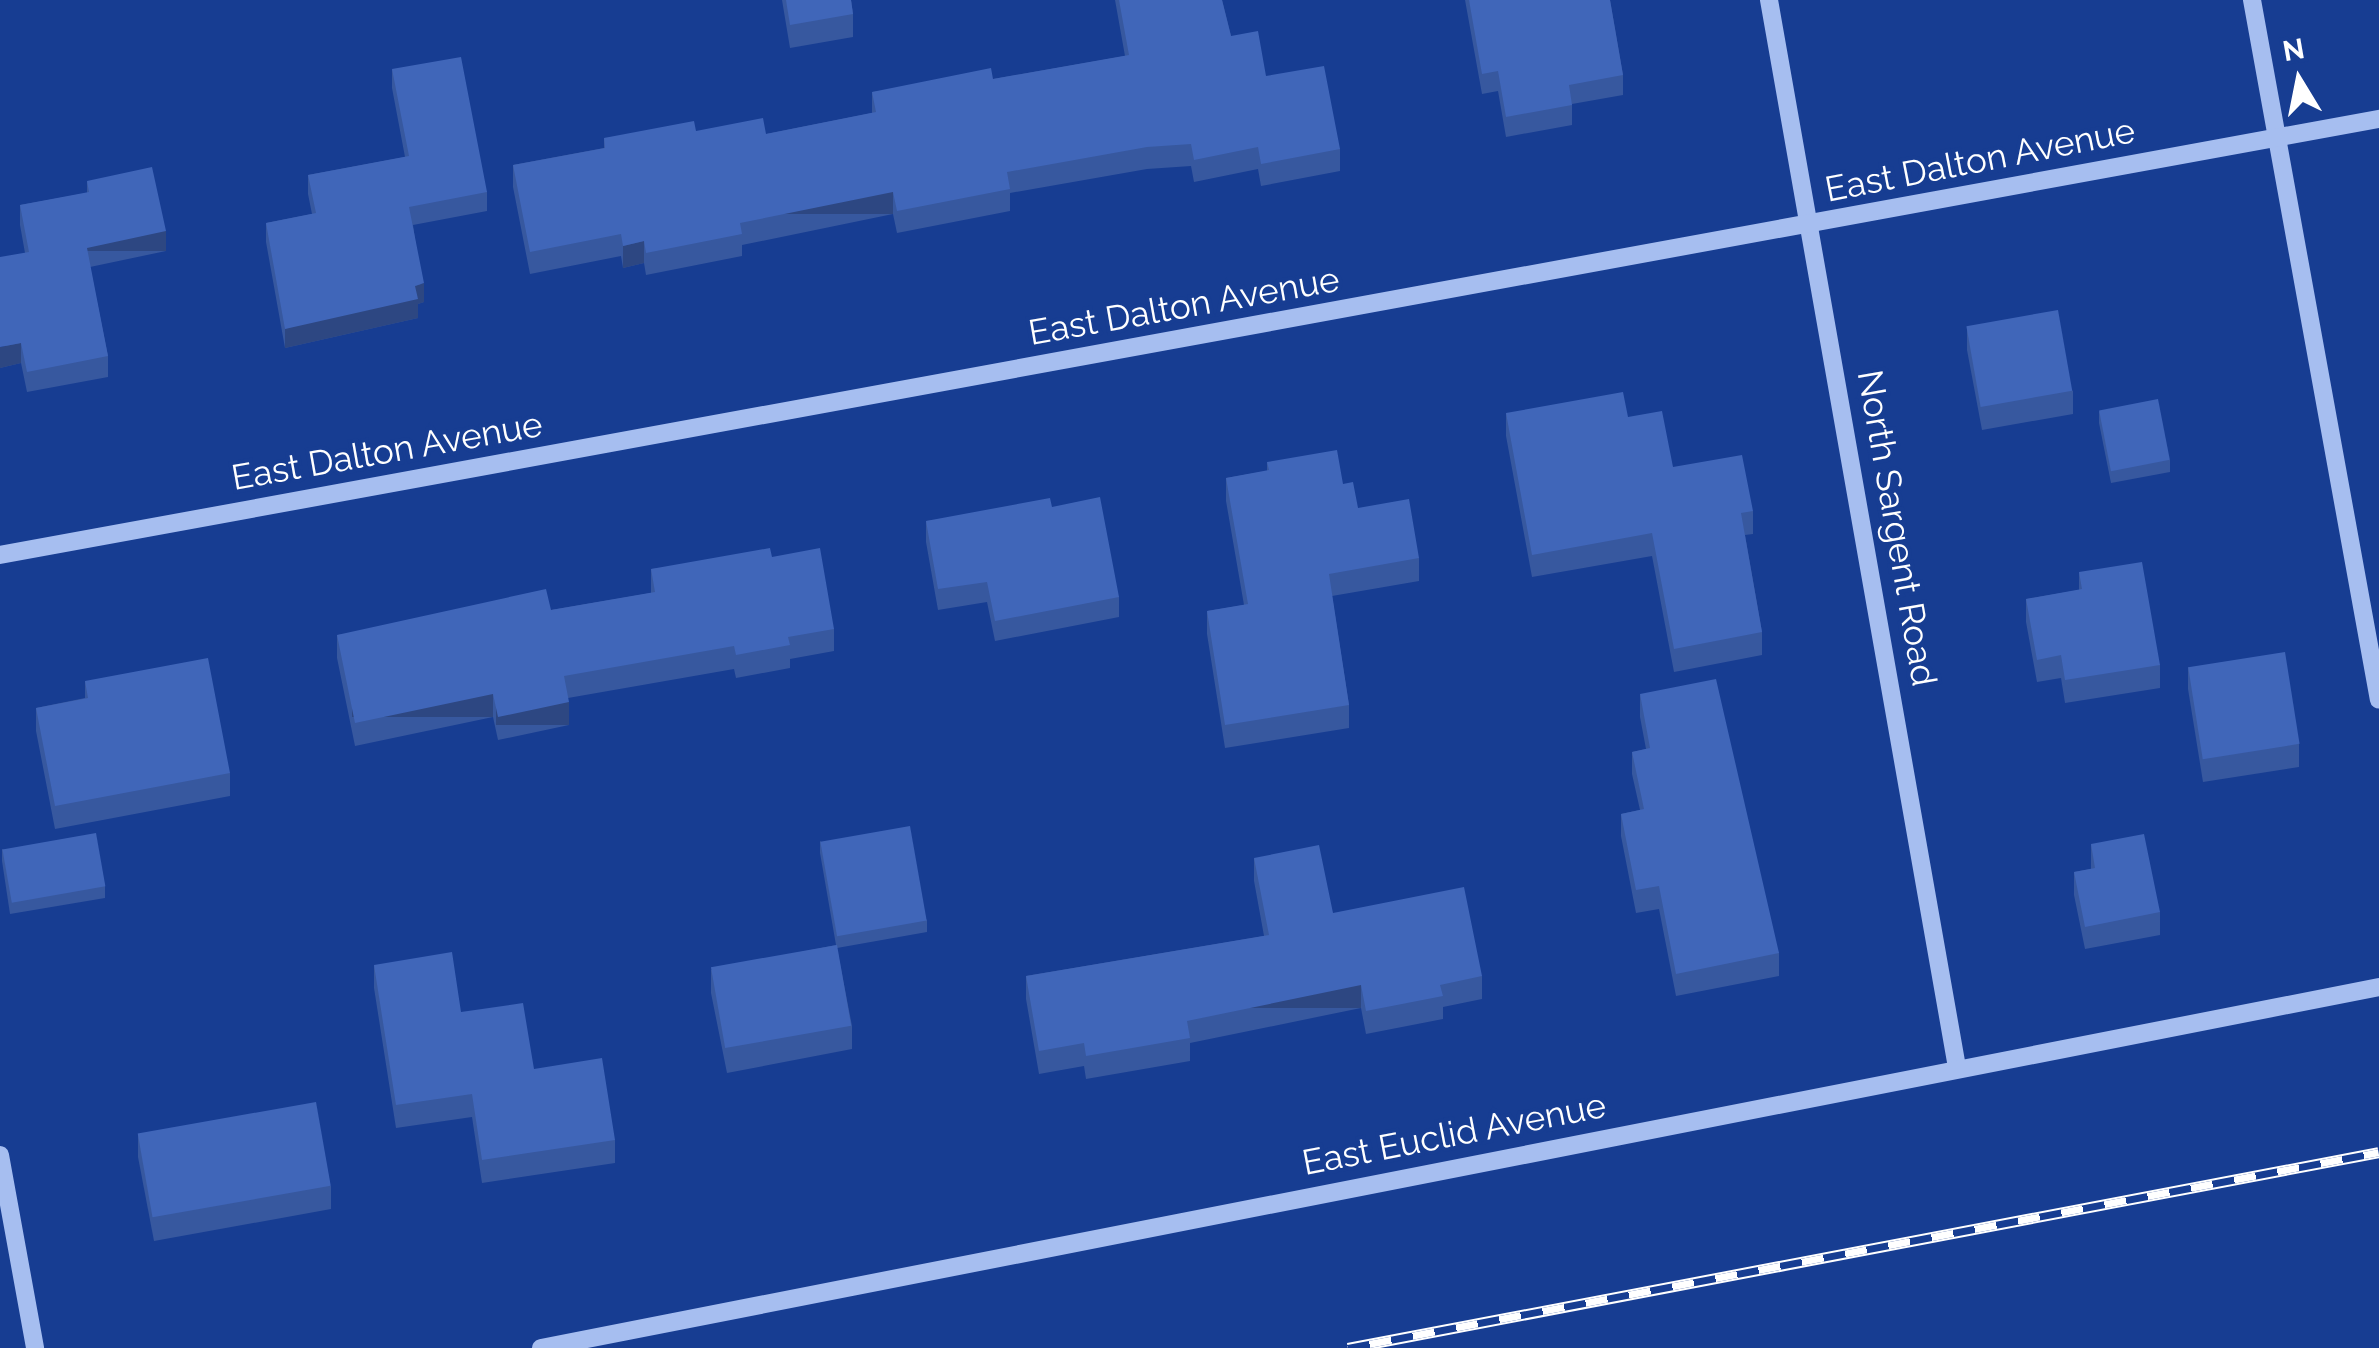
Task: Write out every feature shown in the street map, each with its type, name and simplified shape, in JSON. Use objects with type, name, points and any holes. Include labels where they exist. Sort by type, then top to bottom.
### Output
[{"type":"street","name":"North Sargent Road","points":[[1769,0],[1957,1067]]},
{"type":"street","points":[[2252,0],[2379,700]]},
{"type":"street","name":"East Dalton Avenue","points":[[0,554],[2379,120]]},
{"type":"street","name":"East Euclid Avenue","points":[[542,1348],[2379,986]]},
{"type":"street","points":[[0,1155],[35,1348]]},
{"type":"building","points":[[786,0],[851,0],[853,14],[790,25]]},
{"type":"building","points":[[1119,0],[1222,0],[1231,36],[1258,31],[1266,76],[1324,66],[1340,149],[1261,164],[1258,147],[1194,160],[1191,144],[1147,147],[1007,172],[1010,189],[897,211],[893,192],[740,223],[742,234],[646,253],[644,241],[623,246],[621,234],[530,252],[513,165],[605,148],[604,138],[694,121],[696,131],[763,118],[766,134],[876,112],[872,92],[991,68],[993,79],[1129,55]]},
{"type":"building","points":[[1469,0],[1610,0],[1623,75],[1569,85],[1572,105],[1506,117],[1498,71],[1482,74]]},
{"type":"building","points":[[461,57],[487,192],[409,207],[424,283],[415,286],[418,299],[285,329],[266,223],[316,213],[308,175],[409,156],[392,69]]},
{"type":"building","points":[[152,167],[166,231],[87,248],[108,356],[27,372],[21,343],[0,347],[0,257],[29,252],[20,205],[89,192],[87,181]]},
{"type":"building","points":[[2058,310],[2072,391],[1981,407],[1966,326]]},
{"type":"building","points":[[1623,392],[1628,417],[1662,411],[1673,467],[1742,455],[1753,511],[1741,513],[1762,632],[1674,649],[1652,533],[1532,555],[1506,413]]},
{"type":"building","points":[[2158,399],[2170,460],[2111,471],[2099,410]]},
{"type":"building","points":[[1337,450],[1343,484],[1353,482],[1358,508],[1409,499],[1419,558],[1329,574],[1349,705],[1225,725],[1207,611],[1248,604],[1226,478],[1269,470],[1267,462]]},
{"type":"building","points":[[1100,497],[1119,597],[995,621],[987,582],[938,589],[926,521],[1050,498],[1052,507]]},
{"type":"building","points":[[770,548],[772,557],[820,548],[834,629],[788,637],[790,645],[736,655],[734,646],[564,676],[569,702],[498,717],[493,694],[355,723],[337,635],[546,589],[551,610],[655,592],[651,569]]},
{"type":"building","points":[[2142,562],[2160,665],[2065,680],[2061,655],[2037,660],[2026,599],[2082,589],[2079,572]]},
{"type":"building","points":[[2285,652],[2300,744],[2203,759],[2188,667]]},
{"type":"building","points":[[208,658],[230,773],[55,806],[36,708],[88,698],[85,681]]},
{"type":"building","points":[[1716,679],[1779,953],[1676,974],[1659,886],[1636,890],[1621,814],[1644,809],[1632,752],[1650,748],[1640,694]]},
{"type":"building","points":[[910,826],[927,921],[837,936],[820,842]]},
{"type":"building","points":[[96,833],[105,886],[12,903],[2,849]]},
{"type":"building","points":[[2144,834],[2160,912],[2085,927],[2074,872],[2095,868],[2091,844]]},
{"type":"building","points":[[1319,845],[1333,913],[1464,887],[1482,976],[1440,985],[1443,996],[1366,1011],[1361,985],[1187,1021],[1190,1038],[1086,1056],[1084,1043],[1039,1051],[1026,976],[1269,935],[1254,858]]},
{"type":"building","points":[[837,945],[851,1026],[725,1048],[711,967]]},
{"type":"building","points":[[452,952],[461,1012],[523,1003],[534,1069],[602,1058],[615,1140],[482,1160],[472,1094],[396,1105],[374,965]]},
{"type":"building","points":[[316,1102],[331,1186],[153,1217],[138,1133]]},
{"type":"railway","points":[[1348,1348],[2379,1152]]}]
